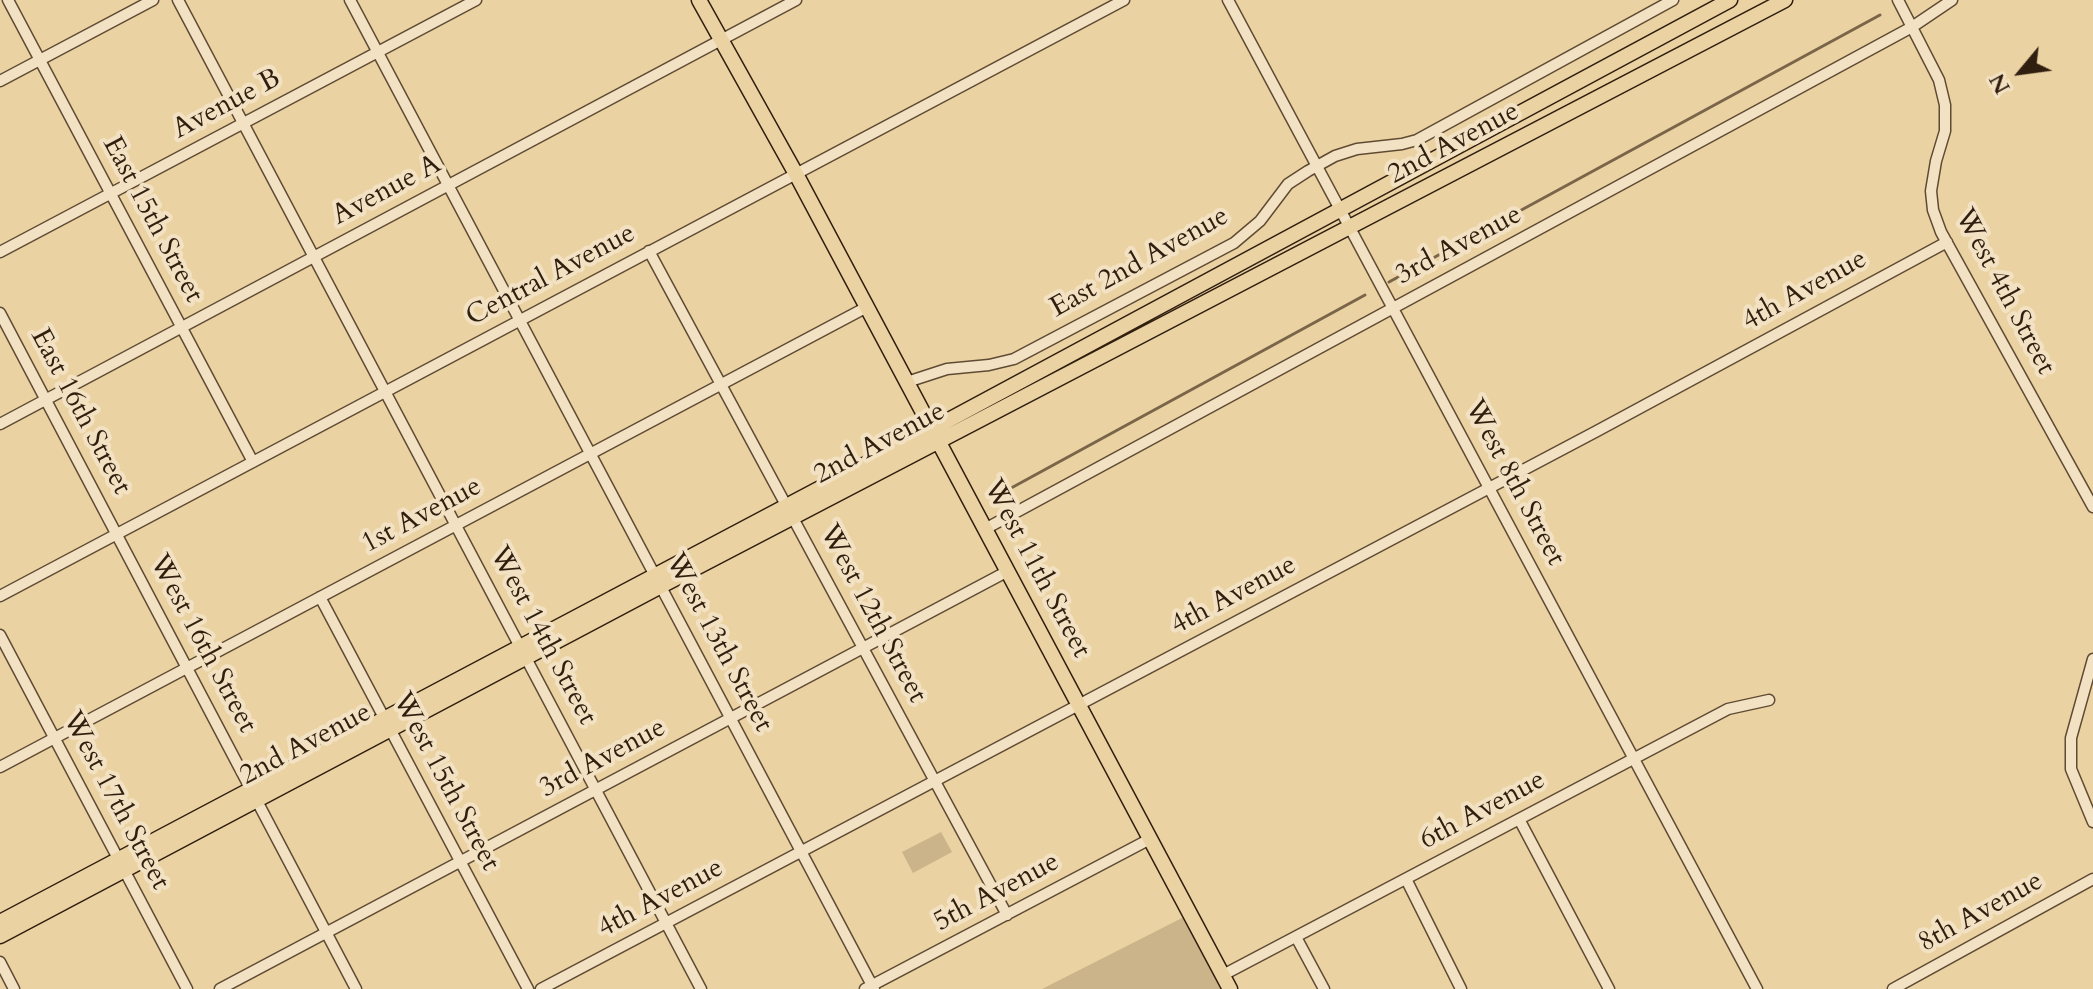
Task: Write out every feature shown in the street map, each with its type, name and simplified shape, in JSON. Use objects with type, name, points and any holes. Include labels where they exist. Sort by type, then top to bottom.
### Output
[{"type":"main road","name":"West 11th Street","points":[[699,0],[796,174],[1230,989]]},
{"type":"main road","name":"2nd Avenue","points":[[936,436],[1340,210],[1730,0]]},
{"type":"main road","name":"2nd Avenue","points":[[0,936],[122,865],[658,581],[936,436],[1350,228],[1785,0]]},
{"type":"main road","name":"2nd Avenue","points":[[0,922],[122,865]]},
{"type":"street","name":"East 15th Street","points":[[8,0],[253,462]]},
{"type":"street","points":[[0,81],[153,0]]},
{"type":"street","name":"West 14th Street","points":[[178,0],[701,989]]},
{"type":"street","name":"West 13th Street","points":[[350,0],[731,718],[870,988]]},
{"type":"street","name":"Avenue B","points":[[0,252],[476,0]]},
{"type":"street","name":"Avenue A","points":[[0,424],[796,0]]},
{"type":"street","name":"Central Avenue","points":[[0,596],[1124,0]]},
{"type":"street","name":"West 8th Street","points":[[1228,0],[1757,989]]},
{"type":"street","name":"East 2nd Avenue","points":[[907,382],[947,369],[1014,359],[1234,243],[1260,221],[1288,184],[1317,166],[1357,149],[1417,140],[1673,0]]},
{"type":"street","name":"West 4th Street","points":[[1898,0],[1939,80],[1945,105],[1945,131],[1931,191],[1933,210],[1947,242],[2093,507]]},
{"type":"street","name":"3rd Avenue","points":[[985,529],[1912,27],[1952,0]]},
{"type":"street","name":"4th Avenue","points":[[541,989],[1947,242]]},
{"type":"street","name":"West 12th Street","points":[[649,251],[1007,915]]},
{"type":"street","name":"1st Avenue","points":[[0,767],[867,307]]},
{"type":"street","name":"East 16th Street","points":[[0,313],[117,534]]},
{"type":"street","name":"West 16th Street","points":[[117,534],[356,989]]},
{"type":"street","name":"3rd Avenue","points":[[220,989],[1008,571]]},
{"type":"street","name":"West 15th Street","points":[[320,597],[528,989]]},
{"type":"street","name":"West 17th Street","points":[[0,635],[187,989]]},
{"type":"street","points":[[2093,659],[2071,738],[2071,769],[2093,822]]},
{"type":"street","name":"6th Avenue","points":[[1223,975],[1728,709],[1769,700]]},
{"type":"street","points":[[1519,819],[1609,989]]},
{"type":"street","name":"5th Avenue","points":[[870,988],[1150,839]]},
{"type":"street","points":[[1406,879],[1461,989]]},
{"type":"street","name":"8th Avenue","points":[[1893,989],[2093,879]]},
{"type":"street","points":[[1296,937],[1324,989]]},
{"type":"street","points":[[0,962],[14,989]]},
{"type":"shaded area","points":[[941,832],[952,852],[913,873],[902,852]]},
{"type":"shaded area","points":[[1184,917],[1222,989],[1042,989]]},
{"type":"waterway","points":[[1389,282],[1880,15]]},
{"type":"waterway","points":[[991,499],[1365,295]]}]
